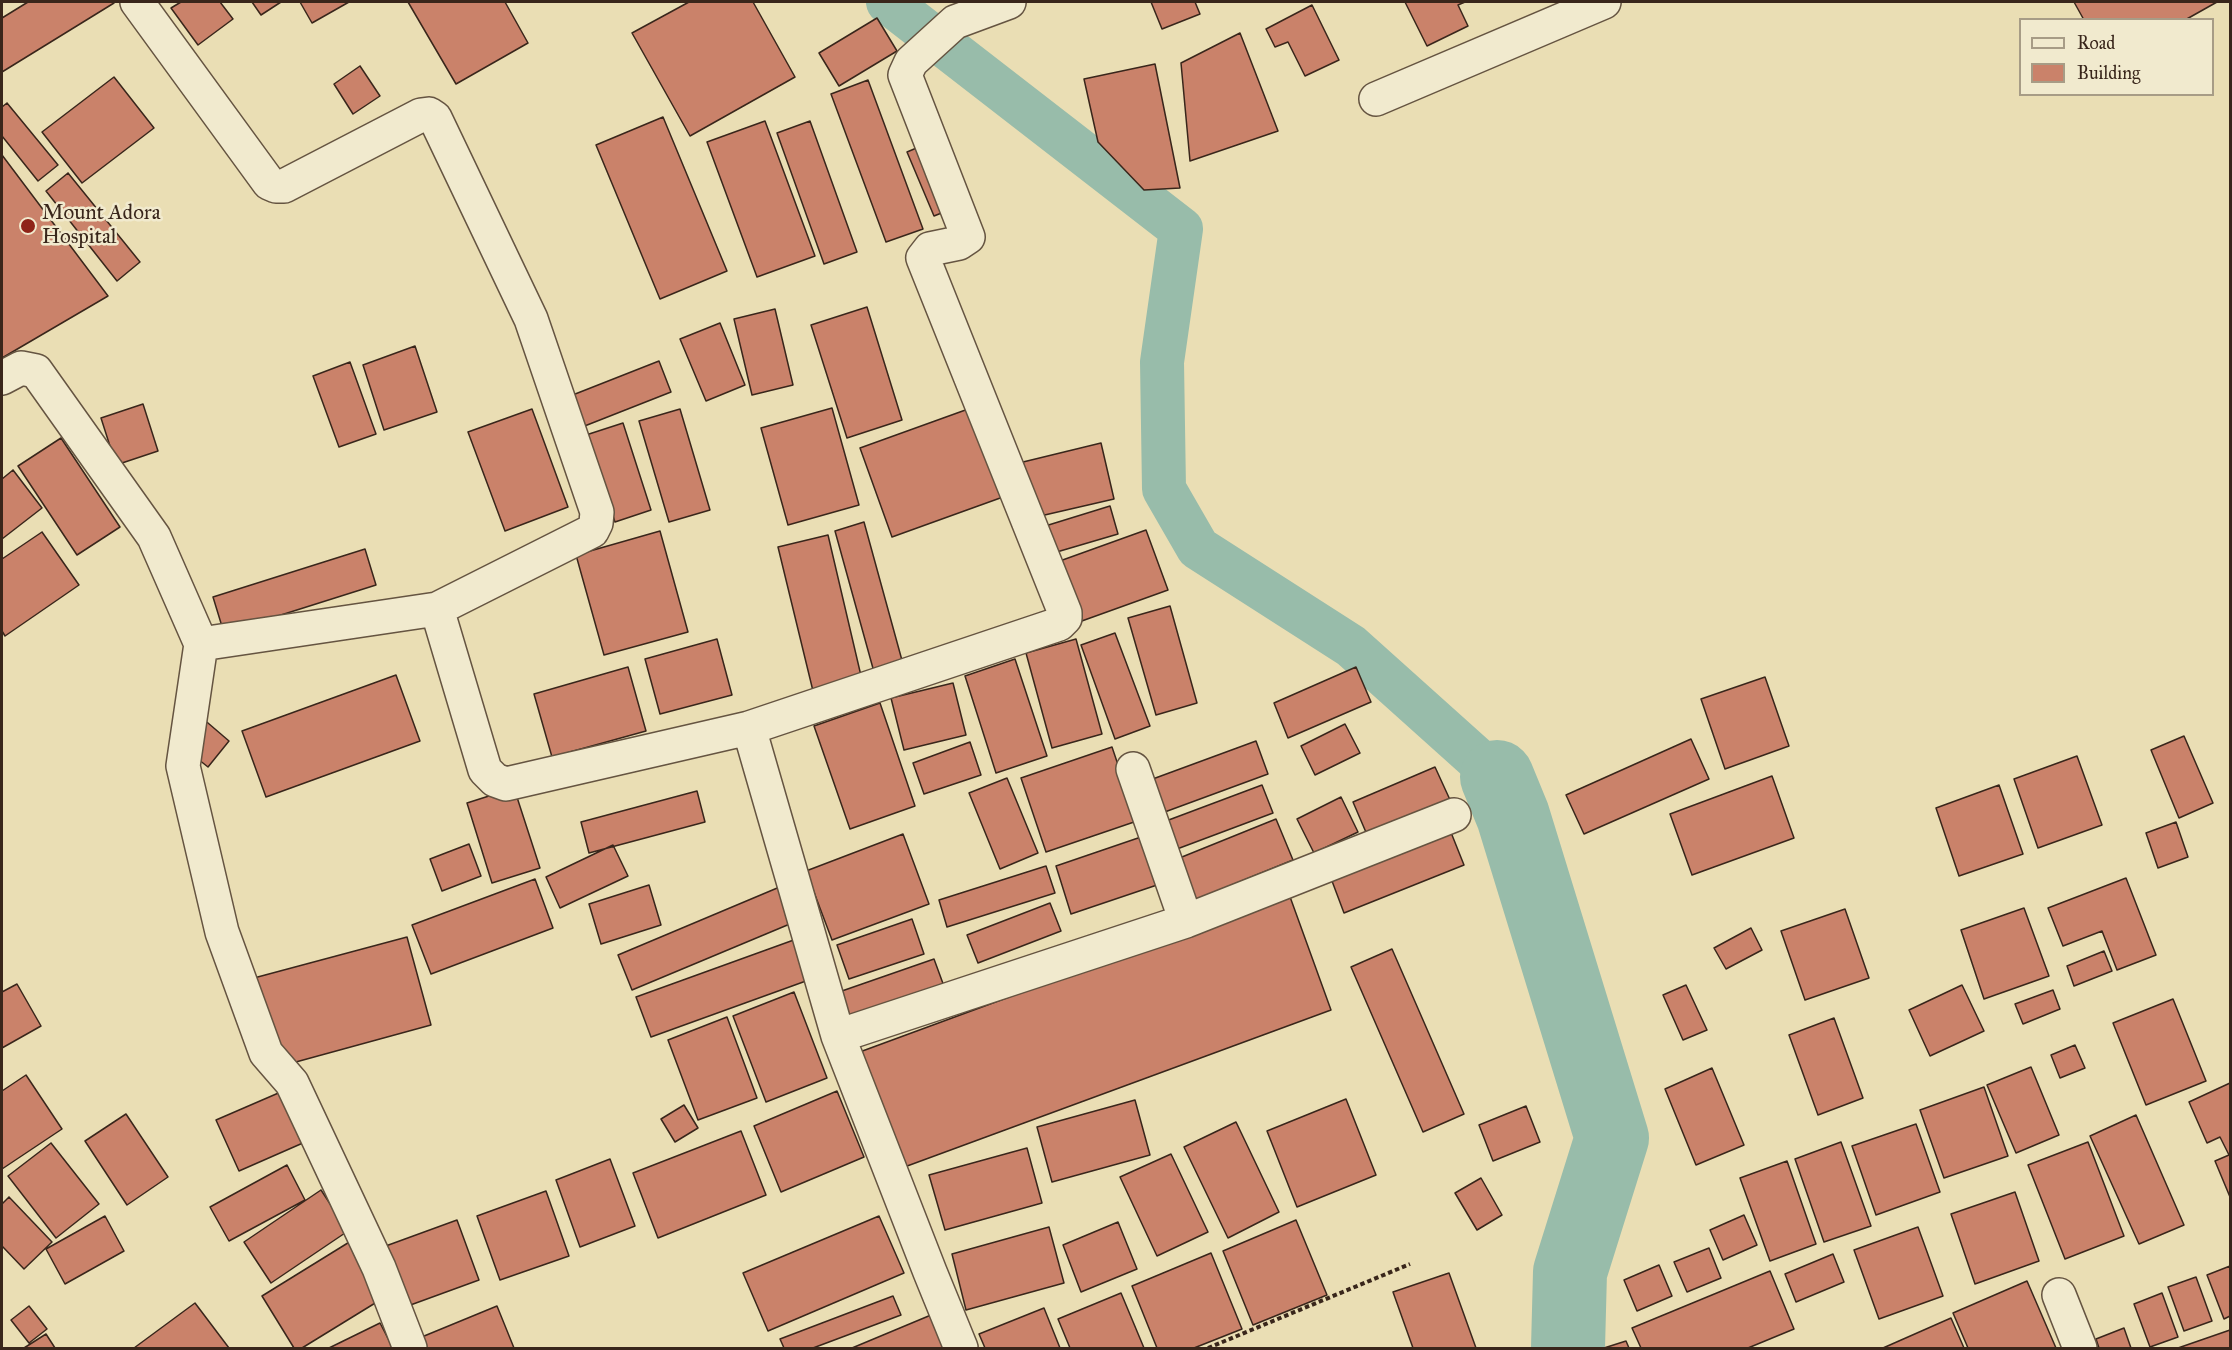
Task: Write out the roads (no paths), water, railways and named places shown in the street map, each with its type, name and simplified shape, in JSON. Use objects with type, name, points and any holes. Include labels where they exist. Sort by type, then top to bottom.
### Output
[{"type":"street","points":[[137,2],[269,183],[276,186],[284,186],[421,115],[429,114],[435,118],[531,319],[597,512],[596,523],[592,531],[437,609],[201,644]]},
{"type":"street","points":[[437,609],[485,771],[495,780],[506,784],[749,728],[1059,624],[1065,618],[1061,602],[923,258],[930,249],[959,243],[968,237],[905,75],[911,62],[955,22],[1009,2]]},
{"type":"street","points":[[1376,99],[1604,2]]},
{"type":"street","points":[[2,378],[21,368],[36,371],[154,537],[201,644],[183,766],[222,932],[266,1053],[292,1083],[379,1268],[410,1348]]},
{"type":"street","points":[[749,728],[838,1035],[961,1348]]},
{"type":"street","points":[[1133,769],[1186,921]]},
{"type":"street","points":[[838,1035],[1186,921],[1454,815]]},
{"type":"street","points":[[2059,1295],[2080,1348]]},
{"type":"waterway","points":[[888,2],[1181,229],[1162,362],[1164,489],[1198,548],[1351,646],[1497,777]]},
{"type":"waterway","points":[[1497,777],[1513,816],[1612,1138],[1570,1272],[1568,1348]]},
{"type":"place","name":"Mount Adora Hospital","points":[[28,226]]}]
